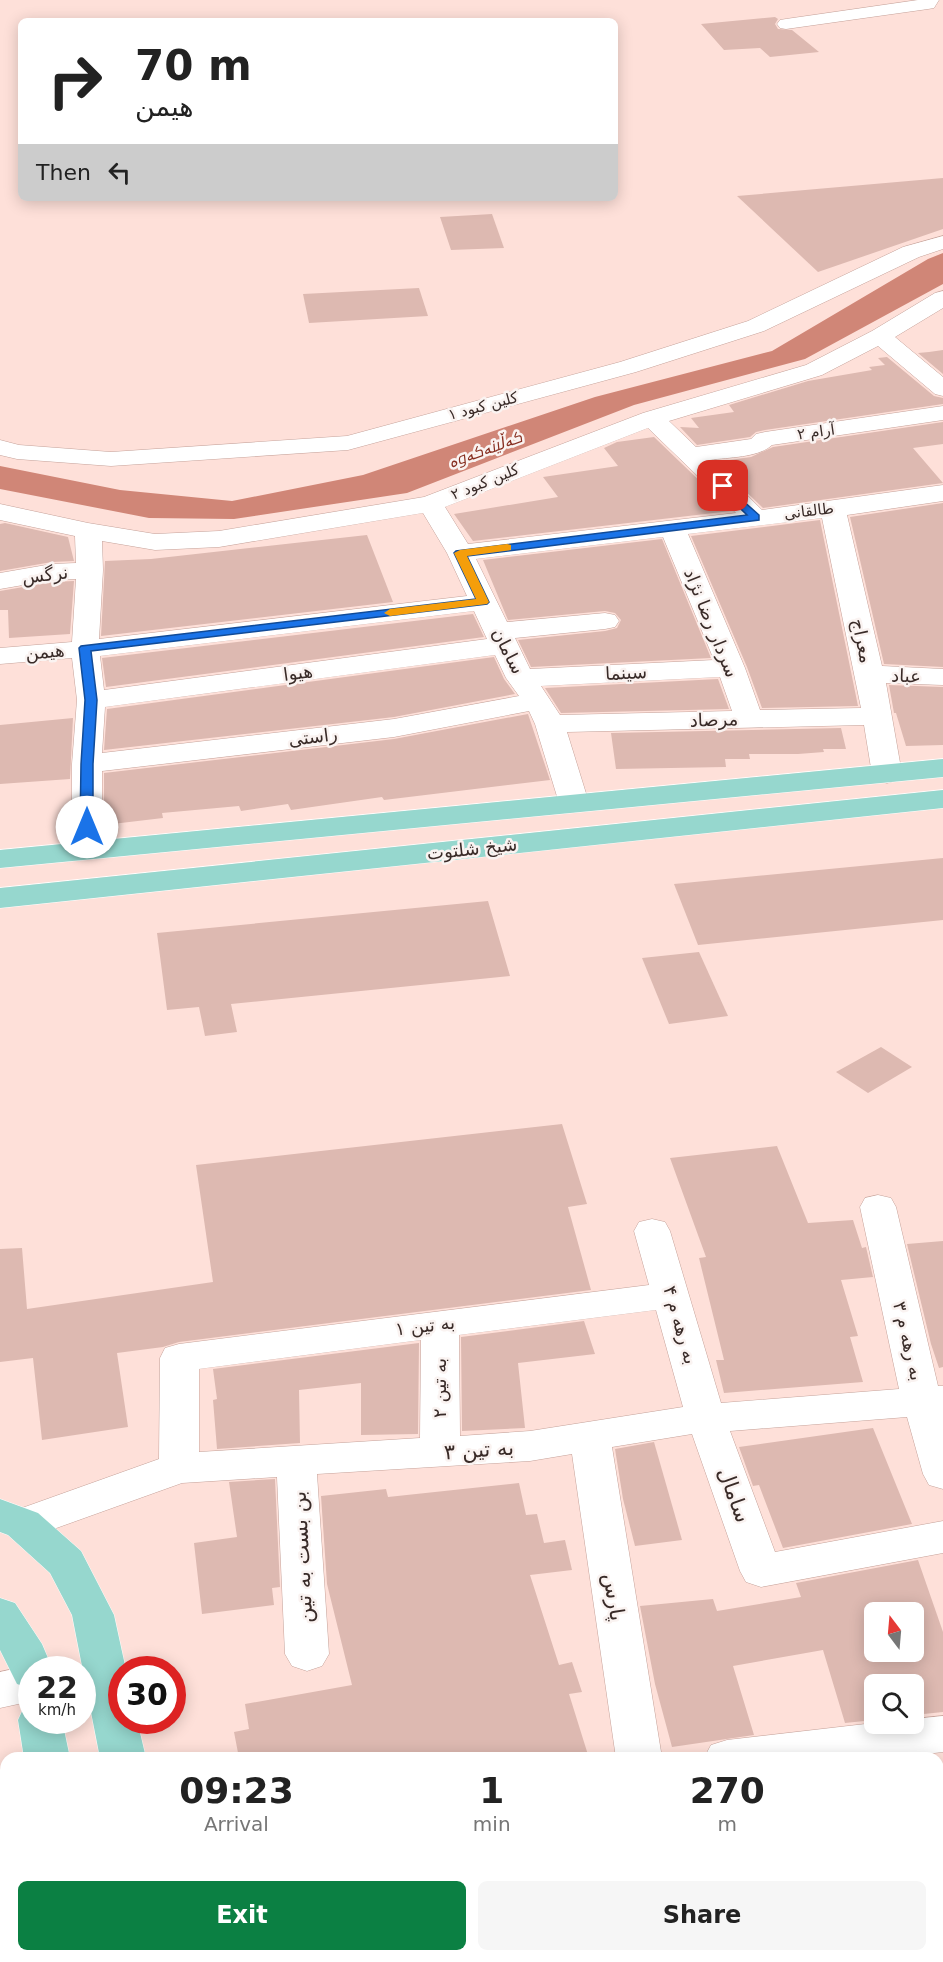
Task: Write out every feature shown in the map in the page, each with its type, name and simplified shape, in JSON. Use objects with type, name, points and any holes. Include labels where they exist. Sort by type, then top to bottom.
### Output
[{"type":"main road","name":"شیخ شلتوت","points":[[0,859],[943,768]]},
{"type":"main road","name":"شیخ شلتوت","points":[[0,898],[943,799]]},
{"type":"main road","points":[[11,1520],[66,1562],[93,1615],[122,1752]]},
{"type":"main road","points":[[0,1615],[27,1656]]},
{"type":"main road","points":[[43,1734],[46,1752]]},
{"type":"street","points":[[786,24],[928,4],[930,0]]},
{"type":"street","name":"کلین کبود ۱","points":[[0,447],[17,452],[111,459],[348,443],[628,367],[756,326],[892,261],[943,242]]},
{"type":"street","name":"کلین کبود ۲","points":[[0,512],[88,531],[155,542],[219,539],[430,504],[652,418],[814,370],[880,336],[943,298]]},
{"type":"street","points":[[880,336],[943,389]]},
{"type":"street","name":"آرام ۲","points":[[691,455],[758,445],[765,439],[943,413]]},
{"type":"street","points":[[652,418],[755,517]]},
{"type":"street","name":"طالقانی","points":[[460,553],[833,509],[943,493]]},
{"type":"street","name":"سامان","points":[[430,504],[460,553],[520,678],[544,712],[574,803]]},
{"type":"street","name":"معراج","points":[[833,509],[870,675],[887,774]]},
{"type":"street","name":"سردار رضا نژاد","points":[[672,527],[731,668],[749,719]]},
{"type":"street","points":[[87,849],[87,764],[91,700],[85,648],[90,570],[88,531]]},
{"type":"street","name":"نرگس","points":[[0,581],[52,572],[90,570]]},
{"type":"street","name":"هیمن","points":[[0,656],[483,602]]},
{"type":"street","name":"هیوا","points":[[91,700],[604,621]]},
{"type":"street","name":"سینما","points":[[520,678],[731,668]]},
{"type":"street","name":"عباد","points":[[870,675],[942,680]]},
{"type":"street","name":"مرصاد","points":[[544,712],[749,719],[878,716]]},
{"type":"street","name":"راستی","points":[[87,764],[544,712]]},
{"type":"street","name":"به رهه م ۳","points":[[878,1207],[933,1401],[943,1474]]},
{"type":"street","name":"به رهه م ۴","points":[[652,1231],[706,1419]]},
{"type":"street","name":"به تین ۱","points":[[179,1468],[179,1358],[671,1295]]},
{"type":"street","name":"به تین ۲","points":[[440,1324],[440,1452]]},
{"type":"street","name":"به تین ۳","points":[[11,1520],[179,1468],[530,1446],[706,1419],[933,1401]]},
{"type":"street","name":"سامال","points":[[706,1419],[761,1571],[943,1538]]},
{"type":"street","name":"پارس","points":[[590,1437],[638,1752]]},
{"type":"street","name":"بن بست به تین","points":[[296,1461],[307,1654]]},
{"type":"street","points":[[0,1690],[18,1686]]},
{"type":"street","points":[[833,1752],[943,1734]]},
{"type":"water","name":"کەڵینەکەوە","points":[[943,253],[943,284],[805,359],[634,405],[407,493],[234,519],[149,518],[0,489],[0,466],[120,490],[232,501],[363,475],[595,397],[772,351],[928,259]]},
{"type":"building","points":[[775,17],[778,19],[775,24],[778,29],[792,30],[819,52],[770,57],[760,48],[724,50],[701,24]]},
{"type":"building","points":[[943,178],[943,229],[818,272],[737,196]]},
{"type":"building","points":[[492,214],[504,248],[451,250],[440,217]]},
{"type":"building","points":[[419,288],[428,316],[309,323],[303,294]]},
{"type":"building","points":[[943,350],[943,374],[918,353],[929,352]]},
{"type":"building","points":[[887,357],[934,396],[943,398],[943,404],[765,430],[756,432],[750,437],[697,445],[680,427],[699,428],[691,418],[734,412],[729,405],[808,381],[872,370],[869,367],[885,365],[878,358]]},
{"type":"building","points":[[943,422],[943,444],[913,448],[943,483],[763,508],[715,462],[751,457],[773,447]]},
{"type":"building","points":[[654,437],[731,511],[473,541],[454,514],[558,497],[543,477],[618,466],[604,448],[617,442]]},
{"type":"building","points":[[943,503],[943,667],[884,664],[850,517]]},
{"type":"building","points":[[820,520],[858,706],[762,708],[691,536]]},
{"type":"building","points":[[5,523],[68,537],[74,561],[52,562],[0,571],[0,524]]},
{"type":"building","points":[[367,535],[393,602],[101,636],[105,561],[151,559]]},
{"type":"building","points":[[662,539],[711,658],[531,667],[518,640],[605,631],[617,628],[621,620],[615,613],[605,611],[508,620],[483,560]]},
{"type":"building","points":[[74,581],[70,634],[9,638],[8,610],[0,610],[0,591],[52,582]]},
{"type":"building","points":[[473,614],[484,637],[106,687],[102,658]]},
{"type":"building","points":[[494,657],[504,679],[515,694],[394,717],[104,750],[107,709]]},
{"type":"building","points":[[718,679],[729,709],[561,713],[545,688]]},
{"type":"building","points":[[889,685],[943,687],[943,745],[906,746],[896,713],[894,713]]},
{"type":"building","points":[[528,714],[550,780],[384,800],[382,797],[291,810],[288,804],[241,811],[239,806],[162,813],[163,818],[104,825],[104,773],[394,739]]},
{"type":"building","points":[[73,718],[70,779],[0,784],[0,725]]},
{"type":"building","points":[[841,728],[846,749],[823,749],[824,752],[798,754],[749,754],[750,759],[725,759],[726,767],[616,769],[611,733]]},
{"type":"building","points":[[943,858],[943,920],[698,945],[674,884]]},
{"type":"building","points":[[488,901],[510,976],[231,1004],[237,1032],[205,1036],[199,1007],[167,1010],[157,933]]},
{"type":"building","points":[[699,952],[728,1016],[669,1024],[642,958]]},
{"type":"building","points":[[881,1047],[912,1067],[868,1093],[836,1072]]},
{"type":"building","points":[[562,1124],[587,1204],[568,1207],[591,1290],[179,1342],[163,1347],[117,1353],[128,1427],[42,1440],[33,1358],[0,1362],[0,1249],[22,1248],[27,1309],[213,1282],[196,1165]]},
{"type":"building","points":[[777,1146],[808,1223],[853,1220],[862,1248],[866,1247],[873,1277],[841,1280],[858,1336],[850,1337],[863,1382],[724,1393],[716,1360],[724,1360],[699,1258],[706,1257],[670,1158]]},
{"type":"building","points":[[943,1241],[943,1367],[939,1368],[907,1244]]},
{"type":"building","points":[[584,1321],[595,1354],[518,1363],[525,1428],[462,1431],[461,1337]]},
{"type":"building","points":[[419,1343],[418,1434],[361,1435],[361,1383],[299,1390],[300,1443],[217,1449],[213,1400],[217,1399],[213,1369]]},
{"type":"building","points":[[873,1428],[912,1524],[783,1548],[759,1485],[753,1486],[739,1447]]},
{"type":"building","points":[[654,1442],[682,1540],[635,1546],[623,1499],[615,1449]]},
{"type":"building","points":[[275,1479],[280,1587],[272,1588],[274,1605],[202,1614],[194,1543],[237,1537],[229,1482]]},
{"type":"building","points":[[519,1483],[526,1515],[537,1514],[544,1543],[565,1540],[572,1570],[530,1575],[559,1665],[572,1662],[582,1692],[569,1694],[587,1752],[238,1752],[234,1732],[249,1729],[245,1704],[352,1685],[327,1584],[321,1496],[386,1489],[388,1497]]},
{"type":"building","points":[[918,1560],[943,1632],[943,1712],[924,1714],[924,1674],[864,1674],[864,1721],[845,1723],[823,1650],[733,1666],[754,1735],[672,1747],[655,1684],[640,1606],[713,1599],[717,1611],[801,1597],[796,1583]]},
{"type":"slow traffic","points":[[390,613],[483,602],[460,553],[507,547]]},
{"type":"route","points":[[87,827],[87,764],[91,700],[85,648],[483,602],[460,553],[755,517],[723,486]]}]
